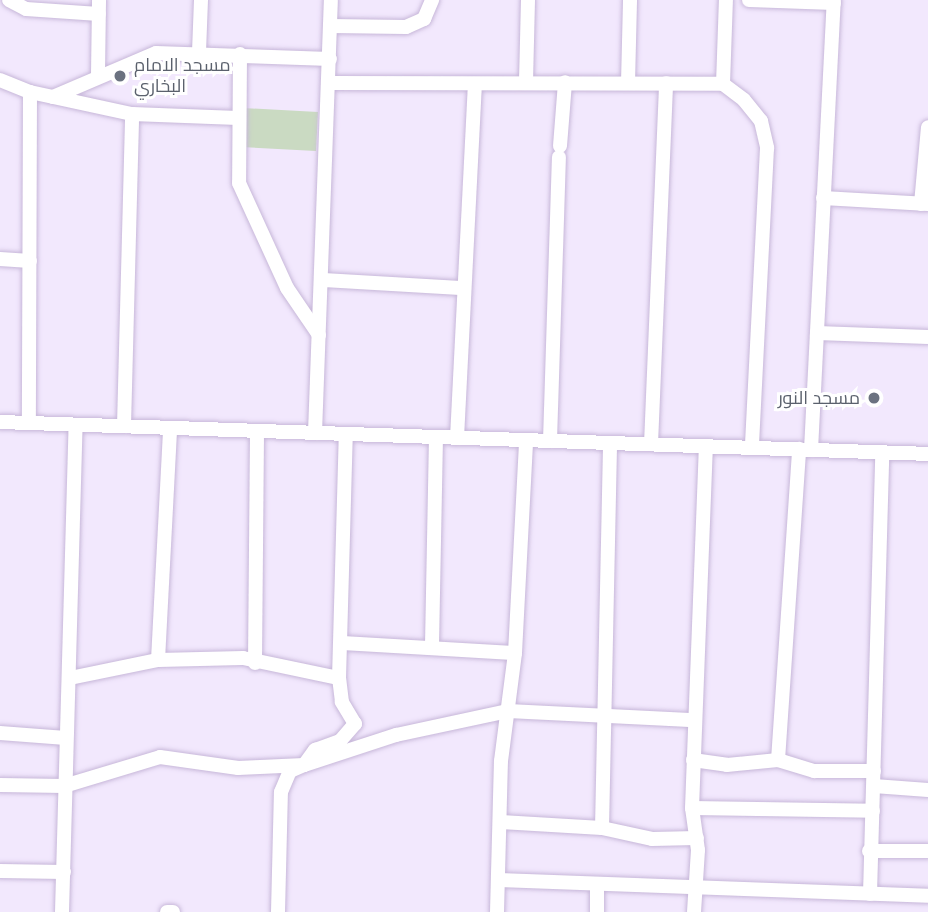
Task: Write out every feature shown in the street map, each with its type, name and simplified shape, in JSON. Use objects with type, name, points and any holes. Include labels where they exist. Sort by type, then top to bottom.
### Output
[{"type":"street","points":[[9,0],[26,9],[99,7],[98,74]]},
{"type":"street","points":[[199,52],[201,0]]},
{"type":"street","points":[[315,433],[331,0]]},
{"type":"street","points":[[330,26],[406,27],[424,19],[432,0]]},
{"type":"street","points":[[526,82],[528,0]]},
{"type":"street","points":[[628,83],[630,0]]},
{"type":"street","points":[[723,84],[726,0]]},
{"type":"street","points":[[749,0],[834,1],[817,332],[778,760]]},
{"type":"street","points":[[53,97],[98,74],[156,53],[199,52],[330,59]]},
{"type":"street","points":[[240,54],[236,161],[246,204],[288,288],[319,335]]},
{"type":"street","points":[[0,80],[30,92],[132,114],[238,118]]},
{"type":"street","points":[[550,441],[559,152],[565,82]]},
{"type":"street","points":[[330,83],[723,84],[753,109],[767,148],[752,446]]},
{"type":"street","points":[[651,444],[666,83]]},
{"type":"street","points":[[457,438],[462,288],[475,84]]},
{"type":"street","points":[[29,423],[30,92]]},
{"type":"street","points":[[124,426],[132,114]]},
{"type":"street","points":[[823,198],[925,204],[928,127]]},
{"type":"street","points":[[0,260],[30,261]]},
{"type":"street","points":[[322,280],[462,288]]},
{"type":"street","points":[[817,332],[928,337]]},
{"type":"street","points":[[0,422],[928,454]]},
{"type":"street","points":[[62,912],[76,425]]},
{"type":"street","points":[[158,660],[170,428]]},
{"type":"street","points":[[255,663],[257,431]]},
{"type":"street","points":[[304,765],[315,750],[340,741],[355,724],[342,702],[340,678],[346,434]]},
{"type":"street","points":[[432,645],[436,437]]},
{"type":"street","points":[[497,912],[526,440]]},
{"type":"street","points":[[602,828],[611,443]]},
{"type":"street","points":[[694,912],[697,838],[692,808],[693,760],[706,446]]},
{"type":"street","points":[[870,894],[869,851],[874,786],[882,452]]},
{"type":"street","points":[[341,643],[432,645],[515,653]]},
{"type":"street","points":[[70,678],[158,660],[243,658],[255,663],[340,678]]},
{"type":"street","points":[[278,912],[281,792],[290,772],[304,765],[396,735],[508,711],[695,720]]},
{"type":"street","points":[[0,733],[66,738]]},
{"type":"street","points":[[0,785],[64,786],[160,757],[238,768],[304,765]]},
{"type":"street","points":[[693,760],[727,765],[778,760],[814,771],[874,771]]},
{"type":"street","points":[[874,786],[928,790]]},
{"type":"street","points":[[692,808],[873,811]]},
{"type":"street","points":[[501,822],[602,828],[652,839],[697,838]]},
{"type":"street","points":[[869,851],[928,851]]},
{"type":"street","points":[[0,871],[64,872]]},
{"type":"street","points":[[499,880],[928,896]]},
{"type":"street","points":[[597,884],[597,912]]},
{"type":"street","points":[[167,912],[173,912]]},
{"type":"green space","points":[[243,108],[318,112],[316,151],[241,147]]},
{"type":"place","name":"مسجد الامام البخاري","points":[[120,76]]},
{"type":"place","name":"مسجد النور","points":[[874,398]]}]
